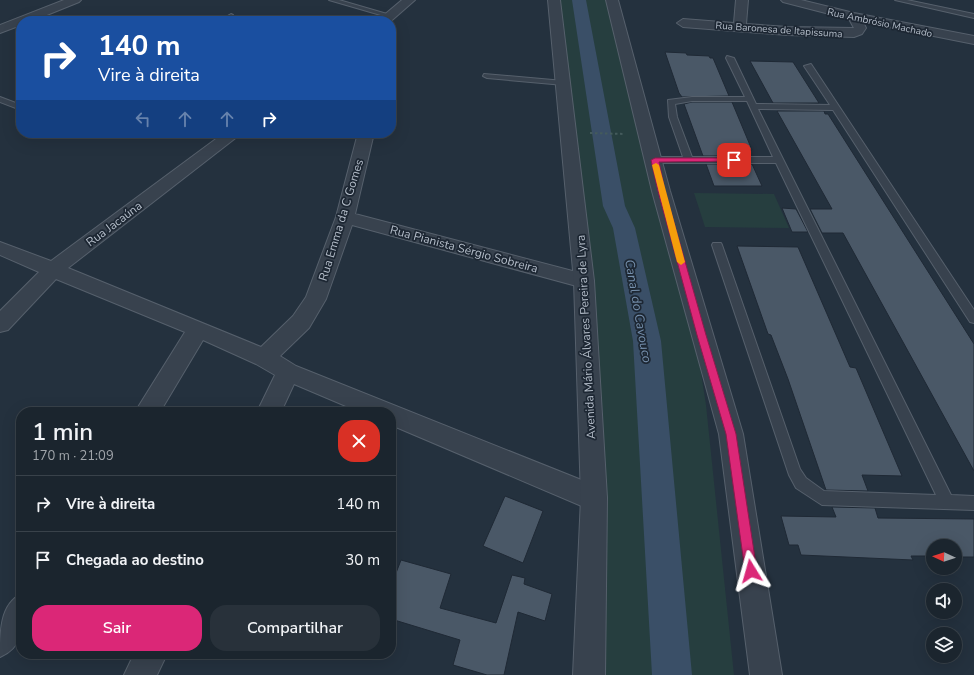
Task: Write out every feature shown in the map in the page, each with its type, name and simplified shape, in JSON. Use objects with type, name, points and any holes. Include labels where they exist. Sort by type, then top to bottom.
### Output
[{"type":"street","points":[[34,16],[75,0]]},
{"type":"street","points":[[389,16],[408,0]]},
{"type":"street","name":"Avenida Mário Álvares Pereira de Lyra","points":[[554,0],[584,281],[594,498],[589,675]]},
{"type":"street","points":[[612,0],[655,160],[661,191],[731,434],[766,675]]},
{"type":"street","points":[[740,27],[742,0]]},
{"type":"street","name":"Rua Ambrósio Machado","points":[[787,0],[854,17],[974,40]]},
{"type":"street","name":"Rua Baronesa de Itapissuma","points":[[683,23],[854,33],[860,28],[854,17]]},
{"type":"street","points":[[0,29],[16,23]]},
{"type":"street","name":"Rua Jacaúna","points":[[0,324],[54,269],[227,138]]},
{"type":"street","name":"Rua Emma da C Gomes","points":[[264,358],[301,322],[316,299],[345,217],[365,138]]},
{"type":"street","name":"Rua Pianista Sérgio Sobreira","points":[[345,217],[584,281]]},
{"type":"street","points":[[0,248],[200,329],[264,358],[288,372],[374,407]]},
{"type":"street","points":[[150,407],[200,329]]},
{"type":"street","points":[[271,407],[288,372]]},
{"type":"street","points":[[396,416],[594,498]]},
{"type":"street","points":[[0,641],[16,617]]},
{"type":"street","points":[[140,675],[148,659]]},
{"type":"lane","points":[[332,0],[381,16]]},
{"type":"lane","points":[[898,0],[974,16]]},
{"type":"lane","points":[[730,58],[947,503]]},
{"type":"lane","points":[[808,66],[974,319]]},
{"type":"lane","points":[[488,76],[564,83]]},
{"type":"lane","points":[[0,99],[16,106]]},
{"type":"lane","points":[[689,160],[673,117],[672,102],[692,99],[835,108]]},
{"type":"lane","points":[[655,160],[779,160]]},
{"type":"lane","points":[[717,245],[794,471],[801,483],[822,498],[974,503]]},
{"type":"path","points":[[591,133],[613,134]]},
{"type":"green space","points":[[559,0],[606,0],[699,360],[706,405],[734,675],[597,675],[603,479],[603,415],[576,132]]},
{"type":"green space","points":[[694,193],[774,194],[789,228],[705,227]]},
{"type":"building","points":[[665,52],[686,53],[687,55],[709,56],[710,58],[713,58],[729,96],[682,97],[679,93]]},
{"type":"building","points":[[750,61],[793,62],[819,103],[773,103]]},
{"type":"building","points":[[692,102],[732,102],[752,150],[746,150],[748,156],[703,156],[684,104]]},
{"type":"building","points":[[777,111],[824,111],[825,114],[828,114],[974,344],[974,471],[843,233],[822,233],[810,209],[832,209]]},
{"type":"building","points":[[706,164],[752,164],[762,186],[714,186]]},
{"type":"building","points":[[782,208],[796,209],[808,232],[792,232]]},
{"type":"building","points":[[737,246],[798,247],[850,367],[856,368],[902,476],[862,475],[868,491],[826,490],[788,379],[771,335],[768,334]]},
{"type":"building","points":[[505,496],[543,511],[523,563],[483,546]]},
{"type":"building","points":[[832,507],[875,508],[878,518],[974,519],[974,557],[962,557],[962,539],[926,539],[926,556],[911,556],[913,560],[801,555],[798,545],[789,545],[781,516],[836,517]]},
{"type":"building","points":[[401,560],[451,574],[440,608],[496,623],[512,575],[525,578],[524,584],[552,594],[545,621],[518,612],[504,675],[487,675],[453,665],[460,640],[396,621],[396,573]]},
{"type":"waterway","name":"Canal do Cavouco","points":[[579,0],[614,206],[624,228],[647,341],[672,675]]},
{"type":"slow traffic","points":[[656,165],[661,191],[681,262]]},
{"type":"route","points":[[734,160],[655,160],[661,191],[701,335],[731,434],[751,571]]}]
